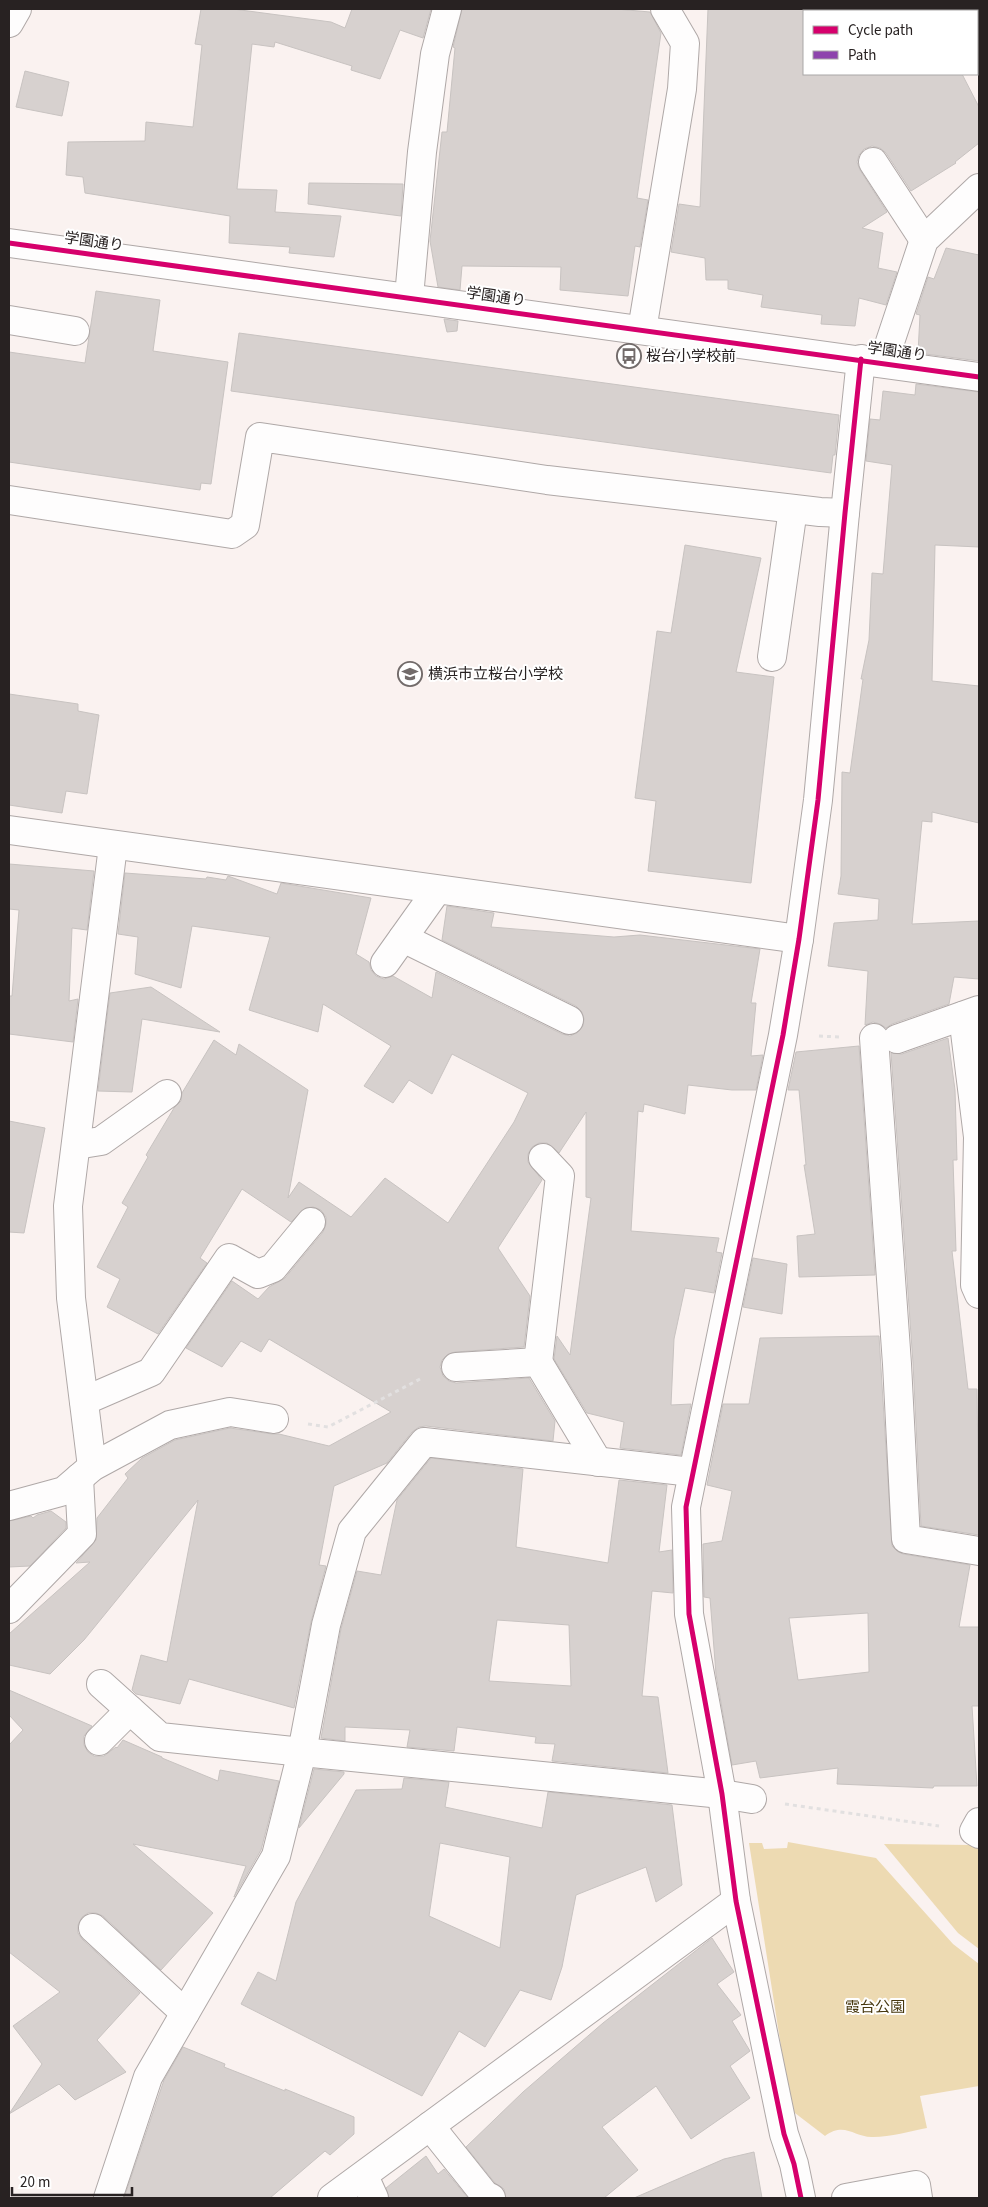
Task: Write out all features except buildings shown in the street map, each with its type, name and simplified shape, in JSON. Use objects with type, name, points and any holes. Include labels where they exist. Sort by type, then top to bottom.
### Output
[{"type":"street","points":[[9,23],[17,9]]},
{"type":"street","points":[[409,297],[422,152],[435,54],[447,9]]},
{"type":"street","points":[[642,330],[682,89],[685,43],[665,9]]},
{"type":"street","points":[[873,162],[924,240]]},
{"type":"street","points":[[801,2198],[794,2164],[784,2134],[736,1901],[722,1794],[689,1614],[686,1507],[783,1035],[800,939],[818,800],[844,513],[872,361],[924,240],[979,188]]},
{"type":"street","name":"学園通り","points":[[9,243],[979,377]]},
{"type":"street","points":[[9,320],[75,330]]},
{"type":"street","points":[[9,500],[232,534],[245,525],[260,437],[547,480],[793,509],[844,513]]},
{"type":"street","points":[[772,657],[793,509]]},
{"type":"street","points":[[9,830],[113,846],[800,939]]},
{"type":"street","points":[[9,1609],[82,1534],[86,1472],[84,1402],[71,1298],[68,1206],[113,846]]},
{"type":"street","points":[[385,964],[437,890]]},
{"type":"street","points":[[403,938],[569,1020]]},
{"type":"street","points":[[979,1294],[975,1285],[978,1137],[971,1013],[886,1039],[906,1538],[979,1551]]},
{"type":"street","points":[[76,1145],[101,1141],[167,1094]]},
{"type":"street","points":[[543,1158],[560,1176],[538,1362],[598,1462]]},
{"type":"street","points":[[84,1402],[151,1372],[230,1258],[258,1274],[273,1268],[311,1222]]},
{"type":"street","points":[[456,1367],[538,1362]]},
{"type":"street","points":[[9,1506],[64,1491],[86,1472],[170,1425],[230,1412],[274,1419]]},
{"type":"street","points":[[108,2198],[148,2077],[276,1856],[302,1752],[326,1626],[352,1531],[424,1442],[692,1472]]},
{"type":"street","points":[[101,1684],[160,1737],[722,1794],[752,1799]]},
{"type":"street","points":[[99,1741],[130,1710]]},
{"type":"street","points":[[332,2198],[369,2187],[430,2126],[736,1901]]},
{"type":"street","points":[[93,1928],[185,2013]]},
{"type":"street","points":[[430,2126],[485,2195],[491,2198]]},
{"type":"street","points":[[846,2198],[916,2185],[918,2198]]},
{"type":"path","points":[[274,1419],[328,1427],[432,1373],[456,1367]]},
{"type":"path","points":[[752,1799],[977,1829]]},
{"type":"green space","name":"霞台公園","points":[[788,1842],[876,1858],[953,1944],[979,1964],[979,2086],[920,2096],[927,2128],[880,2137],[867,2137],[844,2130],[838,2130],[825,2136],[791,2110],[749,1843],[762,1843],[764,1849],[787,1848]]},
{"type":"green space","points":[[884,1844],[972,1845],[979,1849],[979,1949],[958,1933]]},
{"type":"cycle path","points":[[9,243],[979,377]]},
{"type":"cycle path","points":[[801,2198],[794,2164],[784,2134],[736,1901],[722,1794],[689,1614],[686,1507],[783,1035],[799,939],[818,800],[861,359]]},
{"type":"place","name":"桜台小学校前","points":[[629,356]]},
{"type":"place","name":"横浜市立桜台小学校","points":[[410,674]]}]
